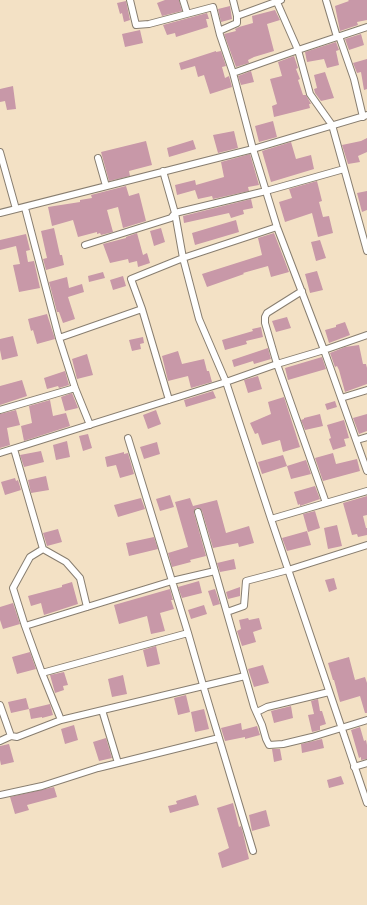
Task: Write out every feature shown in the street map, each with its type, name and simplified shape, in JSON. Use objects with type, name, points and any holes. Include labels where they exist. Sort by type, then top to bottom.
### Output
[{"type":"street","points":[[130,0],[136,25],[149,24],[213,7],[219,31],[233,73],[253,149],[277,227],[324,350],[367,471]]},
{"type":"street","points":[[183,0],[187,13]]},
{"type":"street","points":[[219,31],[237,23],[233,0]]},
{"type":"street","points":[[237,16],[278,0],[298,50],[310,94],[332,125],[367,251]]},
{"type":"street","points":[[0,213],[25,208],[163,171],[253,149],[365,116],[354,79],[326,0]]},
{"type":"street","points":[[233,73],[367,27]]},
{"type":"street","points":[[0,152],[2,165],[16,209]]},
{"type":"street","points":[[98,158],[106,186]]},
{"type":"street","points":[[85,245],[171,218],[175,213],[266,191],[344,168]]},
{"type":"street","points":[[163,171],[175,213],[183,258],[199,319],[226,382],[367,803]]},
{"type":"street","points":[[25,208],[59,338],[75,388],[90,425]]},
{"type":"street","points":[[168,400],[142,309],[131,279],[183,258],[277,227]]},
{"type":"street","points":[[302,291],[267,313],[265,323],[276,364],[326,503]]},
{"type":"street","points":[[59,338],[142,309]]},
{"type":"street","points":[[0,453],[226,382],[276,364],[324,350],[367,335]]},
{"type":"street","points":[[0,410],[75,388]]},
{"type":"street","points":[[341,398],[367,390]]},
{"type":"street","points":[[357,440],[367,437]]},
{"type":"street","points":[[128,438],[253,851]]},
{"type":"street","points":[[14,449],[43,549],[66,562],[80,578],[87,607]]},
{"type":"street","points":[[271,519],[367,491]]},
{"type":"street","points":[[198,512],[245,676],[256,712],[269,745],[273,746],[312,737],[367,720]]},
{"type":"street","points":[[227,612],[244,606],[246,581],[288,570],[367,545]]},
{"type":"street","points":[[43,549],[30,557],[14,588],[25,626],[61,720]]},
{"type":"street","points":[[25,626],[172,581],[215,571]]},
{"type":"street","points":[[42,673],[188,633]]},
{"type":"street","points":[[0,740],[11,736],[17,737],[61,720],[245,676]]},
{"type":"street","points":[[256,712],[329,692]]},
{"type":"street","points":[[0,705],[11,736]]},
{"type":"street","points":[[102,710],[118,763]]},
{"type":"street","points":[[0,795],[42,786],[98,768],[219,738]]},
{"type":"street","points":[[354,767],[367,763]]},
{"type":"building","points":[[165,0],[179,0],[182,11],[162,16],[157,3]]},
{"type":"building","points":[[348,0],[367,0],[367,20],[357,22],[358,25],[340,31],[335,6],[349,1]]},
{"type":"building","points":[[126,1],[130,20],[124,22],[122,13],[120,14],[117,3]]},
{"type":"building","points":[[230,6],[232,19],[221,22],[218,9]]},
{"type":"building","points":[[275,10],[280,20],[267,24],[274,51],[254,57],[248,60],[249,63],[236,67],[224,34],[236,31],[235,29],[239,27],[253,23],[252,16]]},
{"type":"building","points":[[207,13],[209,19],[206,19],[208,27],[176,37],[175,33],[167,35],[163,25]]},
{"type":"building","points":[[140,30],[143,43],[125,47],[122,34]]},
{"type":"building","points":[[361,34],[364,45],[349,50],[345,39]]},
{"type":"building","points":[[336,42],[339,50],[336,51],[339,65],[327,68],[324,59],[307,62],[305,52]]},
{"type":"building","points":[[216,51],[221,51],[226,66],[222,67],[225,78],[229,76],[232,87],[210,94],[204,75],[198,77],[195,66],[181,70],[179,63]]},
{"type":"building","points":[[294,56],[298,68],[296,69],[300,79],[298,80],[303,95],[306,95],[311,104],[309,104],[310,108],[274,117],[272,106],[277,104],[270,79],[282,76],[278,62]]},
{"type":"building","points":[[367,59],[367,89],[364,90],[361,72],[357,73],[353,63]]},
{"type":"building","points":[[251,71],[254,82],[241,85],[238,76]]},
{"type":"building","points":[[325,72],[334,98],[321,101],[315,93],[314,89],[317,88],[314,75]]},
{"type":"building","points":[[13,86],[16,109],[7,110],[5,101],[0,102],[0,89]]},
{"type":"building","points":[[273,121],[277,137],[259,142],[255,126]]},
{"type":"building","points":[[234,131],[238,148],[218,153],[213,135]]},
{"type":"building","points":[[367,138],[367,152],[358,156],[360,162],[348,164],[342,145],[361,141]]},
{"type":"building","points":[[193,140],[196,149],[169,157],[167,148]]},
{"type":"building","points":[[146,141],[152,165],[129,171],[130,176],[109,181],[101,152]]},
{"type":"building","points":[[291,142],[296,159],[311,155],[314,169],[271,182],[262,151]]},
{"type":"building","points":[[250,154],[259,185],[248,187],[249,191],[213,199],[212,196],[198,199],[195,190],[177,195],[175,185],[195,180],[196,185],[224,177],[221,162]]},
{"type":"building","points":[[317,181],[322,201],[319,202],[323,217],[329,216],[333,233],[318,237],[312,213],[285,222],[279,202],[292,198],[289,189]]},
{"type":"building","points":[[126,186],[129,196],[139,193],[146,221],[123,228],[118,207],[107,210],[113,232],[101,235],[100,233],[97,234],[97,232],[78,237],[73,220],[52,226],[48,207],[80,202],[80,200],[92,198],[91,195]]},
{"type":"building","points":[[367,191],[367,210],[362,212],[357,193]]},
{"type":"building","points":[[251,199],[253,208],[243,210],[244,214],[231,218],[229,213],[184,223],[183,216]]},
{"type":"building","points":[[236,220],[239,232],[195,245],[192,233]]},
{"type":"building","points":[[54,228],[60,255],[62,255],[64,265],[46,270],[43,259],[47,258],[41,231]]},
{"type":"building","points":[[161,228],[165,242],[154,246],[150,231]]},
{"type":"building","points":[[137,233],[143,255],[147,253],[150,263],[138,267],[137,261],[129,263],[128,259],[110,263],[103,244],[126,238]]},
{"type":"building","points":[[274,233],[289,272],[271,277],[268,266],[243,273],[244,274],[207,287],[202,274],[262,255],[258,238]]},
{"type":"building","points":[[26,234],[30,250],[26,251],[28,262],[34,261],[40,288],[19,292],[13,265],[20,264],[16,246],[0,250],[0,240]]},
{"type":"building","points":[[320,240],[326,258],[316,261],[311,242]]},
{"type":"building","points":[[317,271],[323,290],[310,293],[305,274]]},
{"type":"building","points":[[103,272],[105,278],[89,282],[88,276]]},
{"type":"building","points":[[123,276],[126,286],[113,290],[110,280]]},
{"type":"building","points":[[67,277],[69,288],[82,284],[84,292],[68,297],[75,319],[63,323],[59,312],[57,312],[49,282]]},
{"type":"building","points":[[47,314],[55,339],[37,344],[33,330],[31,331],[28,319]]},
{"type":"building","points":[[287,317],[291,328],[276,332],[272,321]]},
{"type":"building","points":[[345,322],[350,335],[329,343],[325,330],[336,327],[336,325]]},
{"type":"building","points":[[261,327],[263,337],[246,341],[247,344],[225,350],[222,340],[253,331],[252,329]]},
{"type":"building","points":[[13,336],[18,356],[2,360],[0,339]]},
{"type":"building","points":[[143,337],[144,343],[140,344],[141,349],[132,351],[129,340]]},
{"type":"building","points":[[359,345],[363,364],[366,364],[367,368],[367,384],[345,392],[339,370],[337,366],[335,367],[330,353],[345,347]]},
{"type":"building","points":[[268,348],[271,359],[254,364],[253,361],[234,367],[232,360]]},
{"type":"building","points":[[178,351],[182,364],[204,359],[212,382],[191,388],[188,376],[168,381],[162,356]]},
{"type":"building","points":[[87,354],[93,375],[77,379],[72,359]]},
{"type":"building","points":[[322,357],[326,369],[288,380],[285,368]]},
{"type":"building","points":[[65,371],[69,385],[47,389],[44,378]]},
{"type":"building","points":[[258,376],[262,389],[248,393],[244,380]]},
{"type":"building","points":[[22,380],[27,396],[0,405],[0,386]]},
{"type":"building","points":[[213,391],[216,398],[186,407],[184,400]]},
{"type":"building","points":[[72,393],[78,408],[65,411],[61,397]]},
{"type":"building","points":[[284,397],[300,447],[283,452],[280,440],[262,445],[258,433],[255,434],[250,423],[271,414],[268,402]]},
{"type":"building","points":[[50,400],[53,416],[66,413],[70,426],[24,441],[21,426],[32,423],[29,406]]},
{"type":"building","points":[[335,401],[337,407],[327,410],[325,404]]},
{"type":"building","points":[[16,410],[20,425],[7,428],[10,445],[0,448],[0,414]]},
{"type":"building","points":[[156,410],[161,424],[148,429],[143,415]]},
{"type":"building","points":[[320,414],[323,426],[305,430],[301,420]]},
{"type":"building","points":[[367,414],[367,431],[359,434],[353,418]]},
{"type":"building","points":[[344,420],[349,438],[344,439],[346,446],[333,450],[329,439],[331,438],[327,425]]},
{"type":"building","points":[[88,434],[92,448],[83,451],[79,436]]},
{"type":"building","points":[[67,441],[70,457],[56,460],[53,445]]},
{"type":"building","points":[[157,442],[160,454],[144,459],[140,447]]},
{"type":"building","points":[[41,451],[44,462],[24,467],[20,455]]},
{"type":"building","points":[[124,452],[124,454],[128,453],[134,474],[120,478],[116,465],[107,467],[105,457]]},
{"type":"building","points":[[333,453],[336,464],[357,459],[360,471],[323,481],[315,458]]},
{"type":"building","points":[[283,455],[287,466],[262,474],[258,462]]},
{"type":"building","points":[[306,460],[311,474],[291,479],[287,466]]},
{"type":"building","points":[[46,476],[49,490],[31,493],[28,480]]},
{"type":"building","points":[[15,478],[16,481],[18,480],[21,490],[5,495],[1,482]]},
{"type":"building","points":[[315,486],[320,499],[300,506],[300,504],[298,505],[294,492]]},
{"type":"building","points":[[170,495],[174,507],[160,511],[156,499]]},
{"type":"building","points":[[367,496],[367,515],[363,516],[367,528],[367,535],[358,537],[357,534],[352,535],[343,503]]},
{"type":"building","points":[[141,498],[145,509],[118,517],[114,505]]},
{"type":"building","points":[[190,498],[193,506],[217,500],[226,533],[249,526],[254,543],[239,547],[238,543],[213,548],[202,511],[199,508],[196,508],[194,513],[206,556],[172,567],[168,553],[188,547],[175,502]]},
{"type":"building","points":[[315,511],[320,528],[308,532],[303,514]]},
{"type":"building","points":[[337,525],[342,546],[328,549],[324,528]]},
{"type":"building","points":[[58,529],[62,542],[47,546],[43,533]]},
{"type":"building","points":[[307,531],[311,545],[287,551],[282,538]]},
{"type":"building","points":[[154,537],[158,549],[129,556],[126,543]]},
{"type":"building","points":[[234,559],[236,569],[220,572],[217,563]]},
{"type":"building","points":[[334,578],[337,589],[329,592],[325,580]]},
{"type":"building","points":[[199,581],[202,593],[182,598],[178,587]]},
{"type":"building","points":[[72,582],[78,604],[44,615],[41,603],[31,606],[28,596],[62,587],[62,585]]},
{"type":"building","points":[[240,587],[240,596],[228,599],[226,592]]},
{"type":"building","points":[[170,589],[174,609],[160,613],[165,631],[151,634],[147,616],[119,624],[114,605]]},
{"type":"building","points":[[215,589],[220,604],[213,606],[208,591]]},
{"type":"building","points":[[13,603],[20,624],[3,629],[0,620],[0,607]]},
{"type":"building","points":[[204,605],[207,614],[191,619],[188,610]]},
{"type":"building","points":[[248,618],[249,620],[259,618],[262,629],[253,632],[256,642],[242,646],[237,631],[241,629],[239,620]]},
{"type":"building","points":[[156,646],[160,664],[147,667],[143,650]]},
{"type":"building","points":[[30,652],[36,669],[17,674],[12,657]]},
{"type":"building","points":[[349,657],[355,680],[365,677],[367,683],[367,713],[365,713],[360,696],[340,702],[328,663]]},
{"type":"building","points":[[263,665],[269,683],[254,687],[248,669]]},
{"type":"building","points":[[64,672],[68,685],[63,686],[64,690],[55,693],[50,675]]},
{"type":"building","points":[[123,675],[127,694],[112,697],[108,679]]},
{"type":"building","points":[[186,695],[190,712],[178,715],[174,698]]},
{"type":"building","points":[[26,698],[29,709],[11,713],[8,702]]},
{"type":"building","points":[[318,699],[320,711],[322,711],[326,724],[320,726],[320,730],[312,732],[308,715],[314,714],[311,701]]},
{"type":"building","points":[[50,704],[53,715],[31,719],[29,709]]},
{"type":"building","points":[[291,706],[293,718],[274,723],[271,711]]},
{"type":"building","points":[[204,709],[209,729],[195,732],[191,712]]},
{"type":"building","points":[[241,723],[242,730],[257,726],[260,735],[245,739],[245,737],[225,741],[221,728]]},
{"type":"building","points":[[74,725],[78,740],[65,744],[61,729]]},
{"type":"building","points":[[360,727],[364,741],[366,740],[367,745],[367,759],[361,760],[361,757],[359,758],[351,730]]},
{"type":"building","points":[[106,738],[112,758],[99,761],[93,742]]},
{"type":"building","points":[[322,739],[324,748],[302,753],[301,744]]},
{"type":"building","points":[[9,744],[14,762],[1,765],[0,746]]},
{"type":"building","points":[[272,749],[280,749],[282,760],[274,762]]},
{"type":"building","points":[[341,776],[344,784],[329,788],[327,780]]},
{"type":"building","points":[[54,787],[57,797],[27,805],[29,810],[15,814],[10,797]]},
{"type":"building","points":[[196,795],[199,805],[170,813],[168,806],[177,804],[176,801]]},
{"type":"building","points":[[233,803],[239,827],[241,826],[243,833],[249,859],[222,868],[218,853],[229,848],[217,808]]},
{"type":"building","points":[[266,810],[270,826],[252,831],[249,815]]}]
